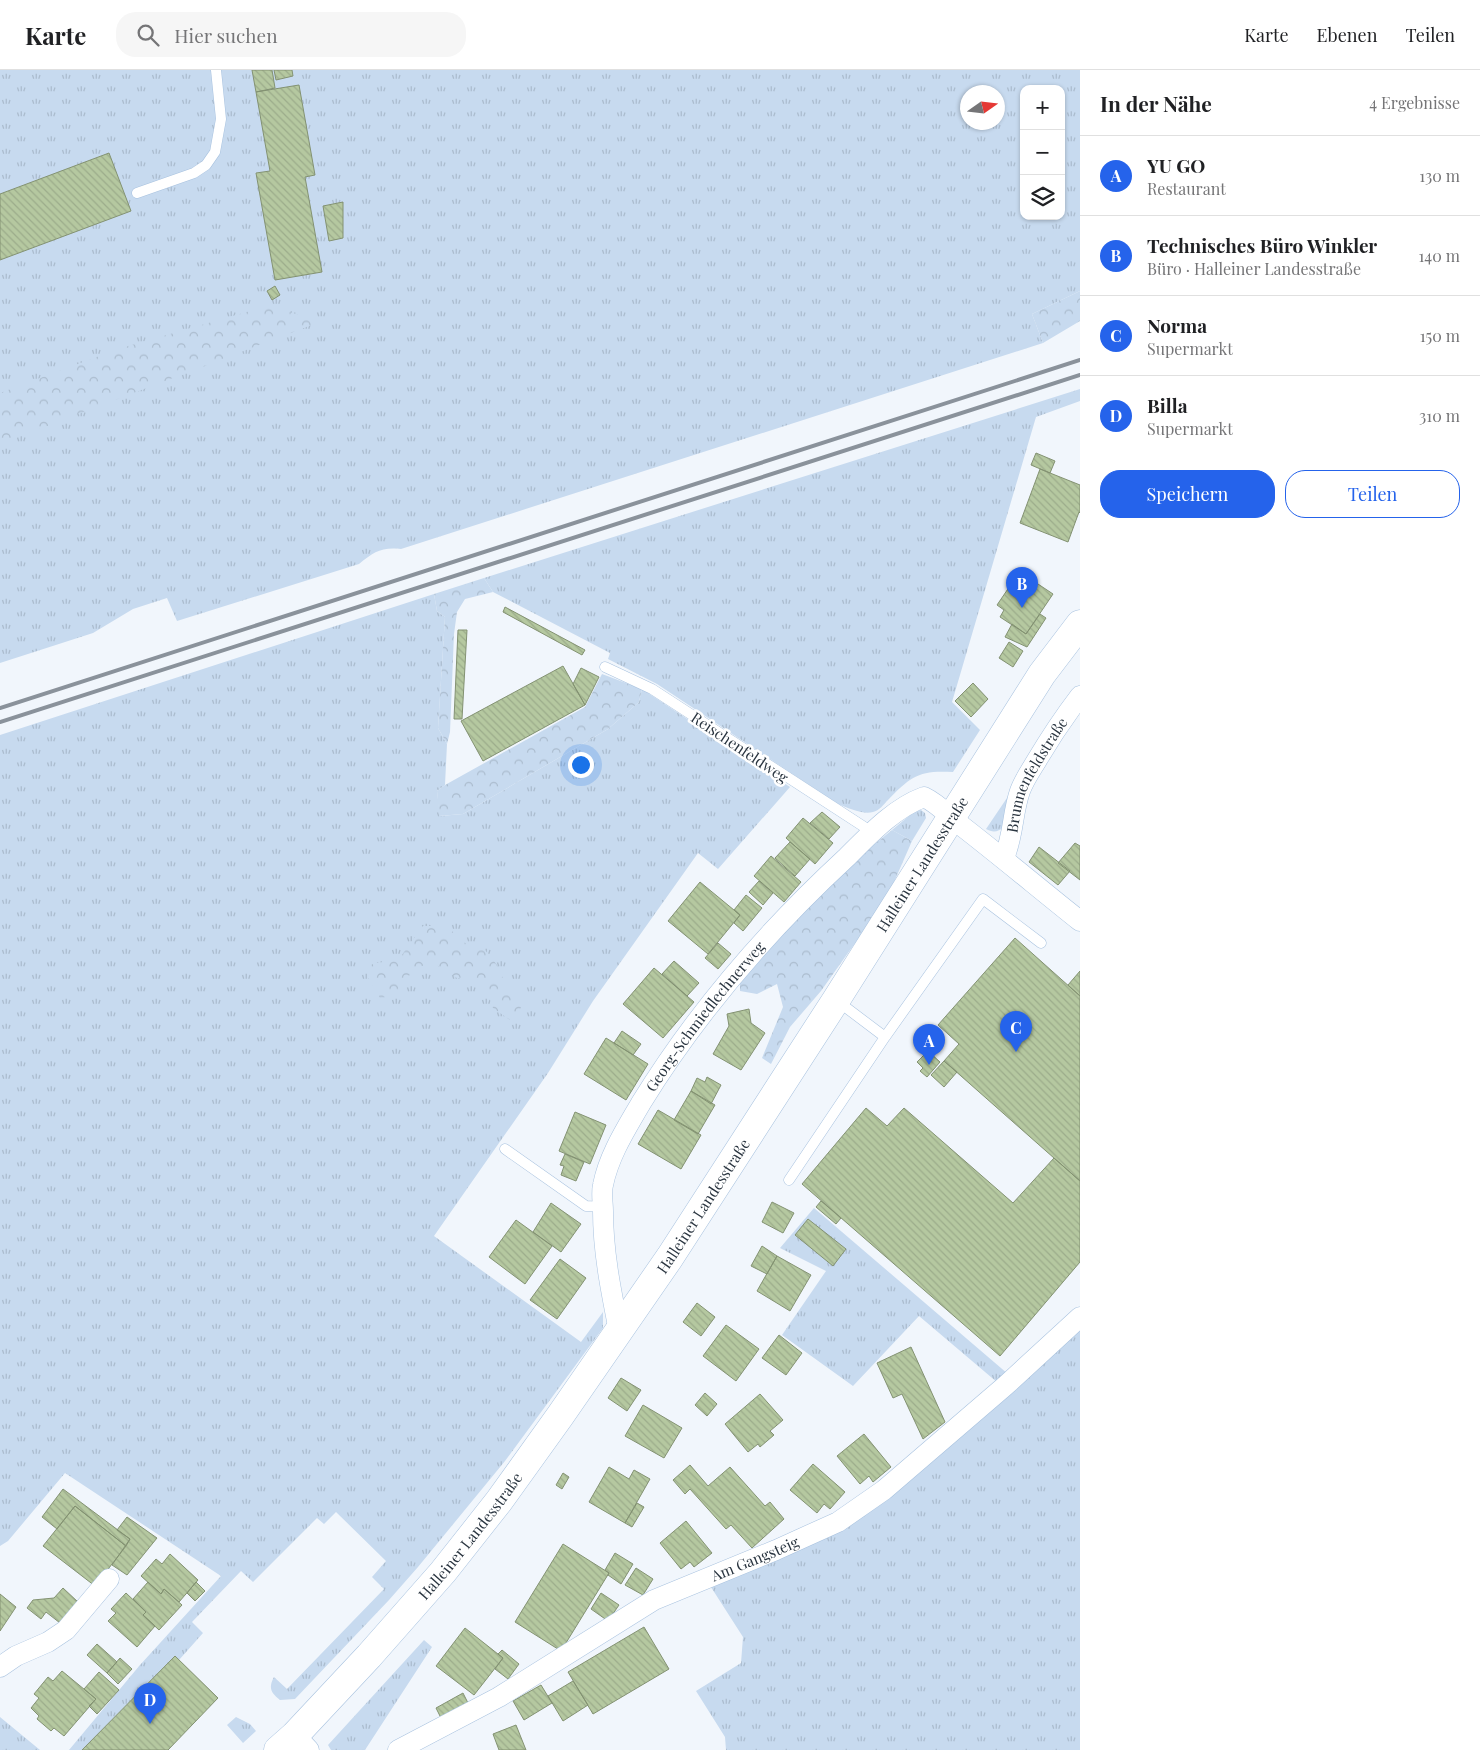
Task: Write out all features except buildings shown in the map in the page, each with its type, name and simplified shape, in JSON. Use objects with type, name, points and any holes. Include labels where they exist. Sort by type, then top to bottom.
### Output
[{"type":"main road","name":"Halleiner Landesstraße","points":[[294,1745],[442,1572],[499,1501],[670,1258],[1042,674],[1080,624]]},
{"type":"street","name":"Brunnenfeldstraße","points":[[1004,858],[1010,844],[1016,806],[1021,789],[1053,733],[1080,696]]},
{"type":"street","name":"Georg-Schmiedlechnerweg","points":[[618,1331],[603,1231],[602,1186],[611,1157],[628,1124],[659,1074],[721,991],[779,924],[872,832],[914,801],[924,797],[935,803],[950,817]]},
{"type":"street","points":[[950,817],[1004,858],[1080,921]]},
{"type":"street","name":"Am Gangsteig","points":[[398,1750],[499,1697],[654,1600],[776,1550],[838,1522],[884,1490],[1005,1386],[1080,1317]]},
{"type":"street","points":[[0,1667],[16,1656],[48,1642],[66,1630],[109,1579]]},
{"type":"lane","points":[[137,193],[194,173],[206,164],[215,152],[221,119],[216,70]]},
{"type":"lane","name":"Reischenfeldweg","points":[[605,667],[652,688],[872,832]]},
{"type":"lane","points":[[789,1180],[983,899],[1040,943]]},
{"type":"lane","points":[[836,1000],[886,1037]]},
{"type":"lane","points":[[505,1149],[586,1206],[603,1207]]},
{"type":"green space","points":[[0,70],[1080,70],[1080,291],[1032,314],[1043,343],[401,549],[383,550],[374,553],[359,564],[177,621],[167,598],[133,609],[93,633],[0,663]]},
{"type":"green space","points":[[1080,291],[1080,321],[1043,343],[1032,314]]},
{"type":"green space","points":[[267,306],[322,321],[0,444],[0,393],[118,349]]},
{"type":"green space","points":[[1080,389],[1080,401],[1036,417],[952,702],[980,730],[953,772],[932,772],[916,776],[903,785],[881,807],[869,813],[860,812],[838,804],[657,684],[608,659],[610,653],[493,592],[484,578]]},
{"type":"green space","points":[[484,578],[493,592],[465,599],[457,612],[454,634],[450,732],[447,744],[438,728],[445,617],[437,611],[434,594]]},
{"type":"green space","points":[[434,594],[437,611],[445,617],[438,728],[447,744],[445,785],[437,791],[440,816],[463,814],[608,729],[639,702],[642,689],[790,787],[718,869],[698,853],[593,1001],[548,1073],[434,1236],[581,1342],[603,1312],[603,1328],[505,1461],[389,1600],[295,1699],[280,1700],[274,1695],[271,1687],[274,1677],[287,1689],[384,1589],[372,1577],[386,1561],[336,1512],[324,1524],[317,1518],[253,1582],[241,1571],[192,1622],[203,1633],[179,1660],[175,1656],[82,1750],[69,1750],[140,1665],[221,1576],[65,1473],[8,1541],[0,1546],[0,735]]},
{"type":"green space","points":[[602,674],[642,689],[639,702],[608,729],[463,814],[439,816],[437,791],[585,707]]},
{"type":"green space","points":[[1013,789],[1004,827],[995,831],[986,829]]},
{"type":"green space","points":[[921,810],[925,813],[926,818],[912,841],[892,830],[915,811]]},
{"type":"green space","points":[[892,830],[912,841],[887,898],[821,991],[790,1027],[771,1064],[762,1058],[783,1007],[777,984],[757,994],[740,991],[740,983],[812,903],[851,865]]},
{"type":"green space","points":[[423,926],[448,926],[460,941],[485,950],[497,965],[505,983],[523,1002],[517,1017],[510,1020],[493,1008],[487,991],[474,980],[457,978],[433,963],[414,968],[397,995],[380,998],[367,976],[372,964],[399,959]]},
{"type":"green space","points":[[814,1208],[1008,1374],[998,1383],[919,1316],[853,1386],[782,1335],[826,1271],[780,1248]]},
{"type":"green space","points":[[1080,1329],[1080,1750],[726,1750],[725,1737],[696,1691],[741,1663],[743,1637],[709,1584],[841,1528]]},
{"type":"green space","points":[[424,1640],[432,1647],[365,1750],[331,1750],[328,1745]]},
{"type":"green space","points":[[0,1717],[40,1750],[0,1750]]},
{"type":"green space","points":[[236,1717],[250,1724],[256,1731],[243,1743],[227,1725]]},
{"type":"railway","points":[[0,708],[1080,360]]},
{"type":"railway","points":[[0,722],[1080,375]]},
{"type":"place","name":"Technisches Büro Winkler","points":[[1022,608]]},
{"type":"place","name":"Norma","points":[[1016,1052]]},
{"type":"place","name":"YU GO","points":[[929,1065]]},
{"type":"place","name":"Billa","points":[[150,1724]]}]
